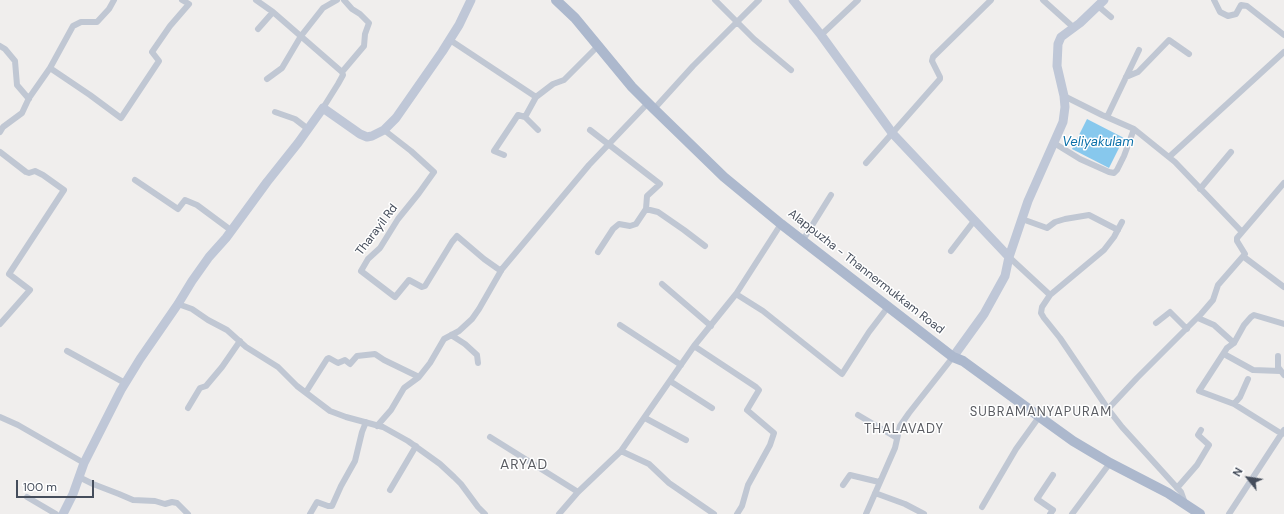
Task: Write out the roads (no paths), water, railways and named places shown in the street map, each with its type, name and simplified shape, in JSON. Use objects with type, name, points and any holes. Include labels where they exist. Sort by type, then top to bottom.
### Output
[{"type":"main road","points":[[63,514],[73,494],[84,464],[125,383],[140,359],[209,257],[232,231],[266,182],[323,108],[366,137],[372,136],[384,130],[396,118],[408,102],[450,40],[471,0]]},
{"type":"main road","name":"Alappuzha - Thannermukkam Road","points":[[556,0],[575,18],[632,87],[651,106],[724,177],[781,224],[953,356],[1073,441],[1110,463],[1185,503],[1200,514]]},
{"type":"main road","points":[[793,0],[821,35],[893,134],[1009,257]]},
{"type":"main road","points":[[953,356],[984,314],[1006,276],[1009,257],[1028,201],[1064,117],[1064,96],[1057,66],[1058,44],[1061,37],[1080,23],[1101,3]]},
{"type":"street","points":[[0,132],[3,127],[22,113],[29,99],[50,68],[73,26],[81,22],[97,22],[109,10],[114,0]]},
{"type":"street","points":[[50,68],[121,118],[159,61],[152,52],[170,26],[189,4],[182,0]]},
{"type":"street","points":[[256,0],[273,12],[342,72]]},
{"type":"street","points":[[267,79],[282,68],[301,36],[323,8],[337,0]]},
{"type":"street","points":[[323,108],[343,75],[342,72],[364,46],[365,34],[369,23],[344,0]]},
{"type":"street","points":[[350,7],[353,0]]},
{"type":"street","points":[[715,0],[754,39],[791,70]]},
{"type":"street","points":[[377,426],[391,410],[404,388],[420,377],[430,364],[444,339],[460,331],[472,319],[501,271],[589,165],[693,66],[758,0]]},
{"type":"street","points":[[821,35],[858,0]]},
{"type":"street","points":[[866,163],[940,79],[932,62],[933,57],[991,0]]},
{"type":"street","points":[[1043,0],[1073,27]]},
{"type":"street","points":[[1214,0],[1220,12],[1226,16],[1236,14],[1241,6],[1247,6],[1284,35]]},
{"type":"street","points":[[1101,3],[1111,17]]},
{"type":"street","points":[[258,29],[273,12]]},
{"type":"street","points":[[450,40],[536,97]]},
{"type":"street","points":[[1126,77],[1138,72],[1169,40],[1189,54]]},
{"type":"street","points":[[0,46],[5,48],[15,61],[17,85],[29,99]]},
{"type":"street","points":[[524,117],[536,97],[553,84],[564,80],[598,46]]},
{"type":"street","points":[[1107,117],[1139,50]]},
{"type":"street","points":[[1169,157],[1284,52]]},
{"type":"street","points":[[1064,96],[1134,129],[1169,157],[1242,232]]},
{"type":"street","points":[[275,112],[295,119],[308,129]]},
{"type":"street","points":[[504,155],[494,151],[518,115],[524,117],[538,130]]},
{"type":"street","points":[[1054,143],[1080,159],[1114,173],[1118,170],[1134,129]]},
{"type":"street","name":"Tharayil Rd","points":[[384,130],[411,151],[434,172],[398,219],[380,248],[368,259],[361,271],[395,298],[410,280],[422,287],[426,286],[457,236],[501,271]]},
{"type":"street","points":[[590,130],[660,184],[647,196],[646,209],[636,224],[630,226],[619,224],[613,229],[598,252]]},
{"type":"street","points":[[0,152],[26,172],[35,172],[43,175],[64,190],[9,274],[30,290],[0,324]]},
{"type":"street","points":[[1200,189],[1231,152]]},
{"type":"street","points":[[135,180],[178,209],[185,200],[197,206],[232,231]]},
{"type":"street","points":[[1284,183],[1242,232],[1237,241],[1245,253],[1244,256],[1284,287]]},
{"type":"street","points":[[803,240],[831,195]]},
{"type":"street","points":[[646,209],[658,212],[705,246]]},
{"type":"street","points":[[1022,219],[1047,228],[1055,222],[1066,218],[1089,215],[1118,230]]},
{"type":"street","points":[[951,251],[974,221]]},
{"type":"street","points":[[1122,222],[1104,250],[1050,295],[1042,307],[1041,313],[1082,369],[1108,409],[1122,427],[1181,492],[1185,503]]},
{"type":"street","points":[[559,514],[578,492],[621,451],[694,346],[736,294],[781,224]]},
{"type":"street","points":[[1108,409],[1198,318],[1213,300],[1218,285],[1244,256]]},
{"type":"street","points":[[1009,257],[1050,295]]},
{"type":"street","points":[[662,284],[711,326]]},
{"type":"street","points":[[736,294],[763,311],[842,374],[869,332],[888,307]]},
{"type":"street","points":[[178,304],[192,309],[208,320],[227,330],[246,347],[278,367],[286,376],[330,411],[383,427],[416,446],[440,464],[462,484],[478,507],[485,514]]},
{"type":"street","points":[[1156,323],[1170,312],[1187,329]]},
{"type":"street","points":[[1229,514],[1283,432],[1234,404],[1199,391],[1227,348],[1234,343],[1244,325],[1251,317],[1254,315],[1284,324]]},
{"type":"street","points":[[1198,318],[1214,325],[1234,343]]},
{"type":"street","points":[[620,324],[681,365]]},
{"type":"street","points":[[452,335],[477,355],[478,363]]},
{"type":"street","points":[[188,408],[200,388],[206,386],[222,367],[240,341]]},
{"type":"street","points":[[694,346],[759,390],[747,410],[774,433],[770,445],[748,485],[742,506],[737,514]]},
{"type":"street","points":[[67,351],[125,383]]},
{"type":"street","points":[[306,392],[327,359],[330,358],[338,363],[345,360],[350,364],[357,356],[375,354],[384,360],[420,377]]},
{"type":"street","points":[[1224,354],[1253,370],[1282,373]]},
{"type":"street","points":[[866,514],[892,454],[900,426],[953,356]]},
{"type":"street","points":[[1278,356],[1278,366],[1282,373]]},
{"type":"street","points":[[1234,404],[1240,397],[1248,379]]},
{"type":"street","points":[[670,381],[712,408]]},
{"type":"street","points":[[858,415],[897,438]]},
{"type":"street","points":[[0,417],[18,425],[84,464]]},
{"type":"street","points":[[982,507],[1016,449],[1039,417]]},
{"type":"street","points":[[645,418],[686,440]]},
{"type":"street","points":[[310,514],[317,502],[332,506],[355,461],[366,422]]},
{"type":"street","points":[[1177,488],[1197,465],[1209,445],[1198,435],[1201,430]]},
{"type":"street","points":[[490,437],[578,492]]},
{"type":"street","points":[[390,490],[416,446]]},
{"type":"street","points":[[621,451],[649,464],[669,483],[714,514]]},
{"type":"street","points":[[1072,514],[1110,463]]},
{"type":"street","points":[[843,485],[850,475],[880,482]]},
{"type":"street","points":[[1050,514],[1053,510],[1036,500],[1053,475]]},
{"type":"street","points":[[79,477],[133,500],[155,500],[165,504],[172,502],[177,503],[188,514]]},
{"type":"street","points":[[875,492],[905,504],[924,514]]},
{"type":"street","points":[[27,498],[56,514]]},
{"type":"water","name":"Veliyakulam","points":[[1087,119],[1124,138],[1109,168],[1072,149]]},
{"type":"district","name":"SUBRAMANYAPURAM","points":[[1041,413]]},
{"type":"district","name":"THALAVADY","points":[[904,430]]},
{"type":"district","name":"ARYAD","points":[[524,465]]}]
